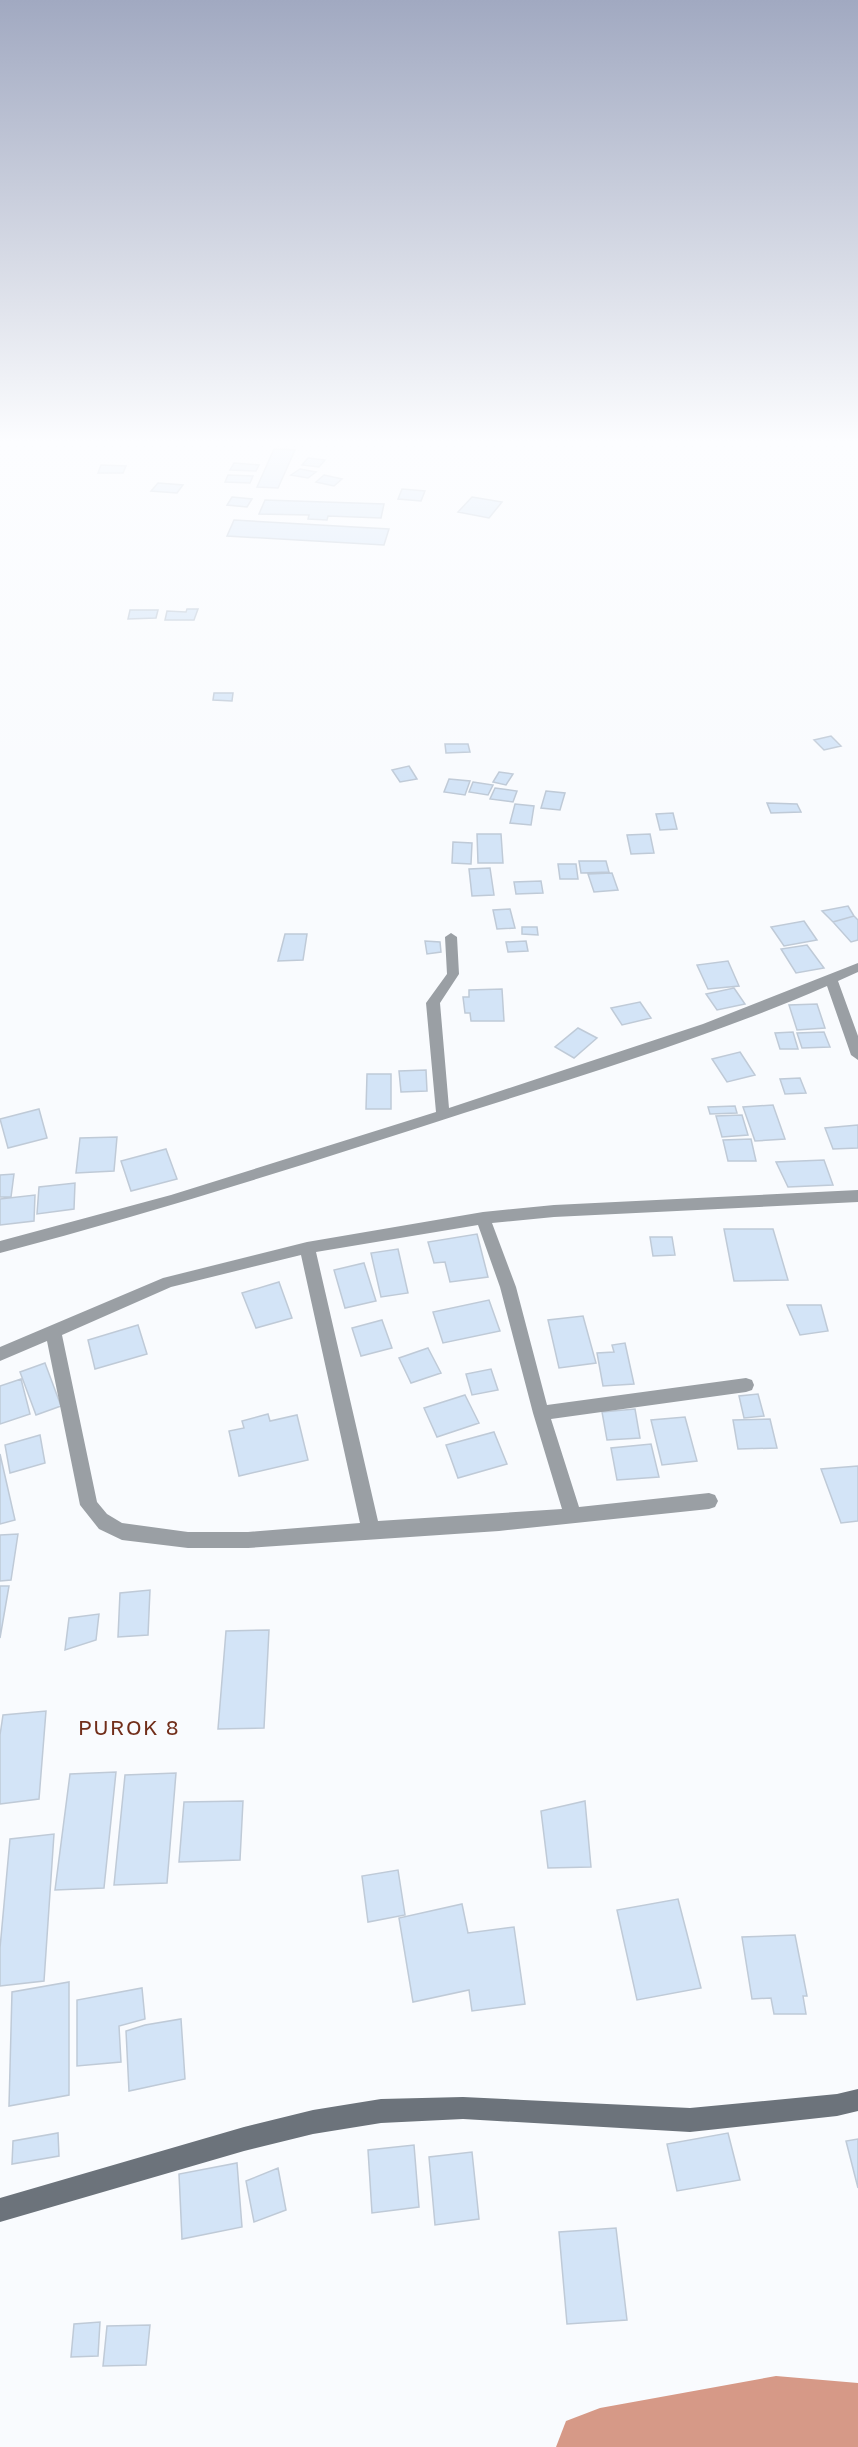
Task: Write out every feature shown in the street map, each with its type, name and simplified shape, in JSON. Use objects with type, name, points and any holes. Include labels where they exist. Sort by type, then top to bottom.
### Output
[{"type":"street","points":[[443,1115],[433,1003],[453,974],[451,937]]},
{"type":"street","points":[[0,1247],[80,1227],[284,1166],[624,1057],[858,967]]},
{"type":"street","points":[[831,979],[858,1055]]},
{"type":"street","points":[[0,1354],[168,1282],[307,1248],[483,1218],[554,1211],[858,1196]]},
{"type":"street","points":[[483,1218],[508,1287],[541,1413],[573,1515]]},
{"type":"street","points":[[307,1248],[370,1530]]},
{"type":"street","points":[[53,1331],[88,1505],[97,1518],[108,1526],[127,1533],[173,1539],[216,1541],[470,1525],[709,1501]]},
{"type":"street","points":[[541,1413],[746,1384]]},
{"type":"street","points":[[0,2210],[244,2139],[313,2122],[381,2111],[463,2108],[690,2120],[837,2105],[858,2100]]},
{"type":"building","points":[[187,609],[198,609],[194,620],[165,620],[167,611],[186,612]]},
{"type":"building","points":[[130,610],[158,610],[156,618],[128,619]]},
{"type":"building","points":[[214,693],[233,693],[232,701],[213,700]]},
{"type":"building","points":[[831,736],[841,746],[824,750],[814,740]]},
{"type":"building","points":[[445,744],[468,744],[470,752],[446,753]]},
{"type":"building","points":[[409,766],[417,779],[400,782],[392,770]]},
{"type":"building","points":[[499,772],[513,774],[506,785],[493,782]]},
{"type":"building","points":[[449,779],[470,781],[465,795],[444,792]]},
{"type":"building","points":[[473,782],[493,785],[488,795],[469,792]]},
{"type":"building","points":[[495,788],[517,791],[513,802],[490,799]]},
{"type":"building","points":[[546,791],[565,793],[560,810],[541,808]]},
{"type":"building","points":[[767,803],[797,804],[801,812],[771,813]]},
{"type":"building","points":[[515,804],[534,806],[531,825],[510,823]]},
{"type":"building","points":[[673,813],[677,829],[660,830],[656,814]]},
{"type":"building","points":[[477,834],[501,834],[503,863],[478,863]]},
{"type":"building","points":[[650,834],[654,853],[631,854],[627,835]]},
{"type":"building","points":[[453,842],[472,843],[471,864],[452,863]]},
{"type":"building","points":[[579,861],[606,861],[609,872],[581,873]]},
{"type":"building","points":[[558,864],[576,864],[578,879],[560,879]]},
{"type":"building","points":[[490,868],[494,895],[472,896],[469,869]]},
{"type":"building","points":[[612,873],[618,890],[594,892],[588,874]]},
{"type":"building","points":[[541,881],[543,893],[516,894],[514,882]]},
{"type":"building","points":[[848,906],[854,916],[833,922],[822,911]]},
{"type":"building","points":[[510,909],[515,928],[497,929],[493,910]]},
{"type":"building","points":[[854,916],[858,920],[858,940],[851,942],[833,922]]},
{"type":"building","points":[[804,921],[817,940],[784,946],[771,927]]},
{"type":"building","points":[[522,927],[537,927],[538,935],[522,934]]},
{"type":"building","points":[[285,934],[307,934],[303,960],[278,961]]},
{"type":"building","points":[[425,941],[440,942],[441,952],[427,954]]},
{"type":"building","points":[[526,941],[528,951],[508,952],[506,942]]},
{"type":"building","points":[[807,945],[824,968],[796,973],[781,949]]},
{"type":"building","points":[[728,961],[739,986],[708,989],[697,965]]},
{"type":"building","points":[[734,988],[745,1004],[717,1010],[706,994]]},
{"type":"building","points":[[502,989],[504,1021],[471,1021],[470,1013],[465,1013],[463,997],[469,997],[469,990]]},
{"type":"building","points":[[640,1002],[651,1018],[622,1025],[611,1008]]},
{"type":"building","points":[[817,1004],[825,1028],[797,1030],[789,1005]]},
{"type":"building","points":[[578,1028],[597,1038],[574,1058],[555,1047]]},
{"type":"building","points":[[793,1032],[798,1049],[780,1049],[775,1033]]},
{"type":"building","points":[[824,1032],[830,1047],[802,1048],[797,1033]]},
{"type":"building","points":[[740,1052],[755,1075],[727,1082],[712,1059]]},
{"type":"building","points":[[426,1070],[427,1091],[401,1092],[399,1071]]},
{"type":"building","points":[[367,1074],[391,1074],[391,1109],[366,1109]]},
{"type":"building","points":[[800,1078],[806,1093],[785,1094],[780,1079]]},
{"type":"building","points":[[773,1105],[785,1139],[755,1141],[743,1107]]},
{"type":"building","points":[[735,1106],[737,1113],[710,1114],[708,1107]]},
{"type":"building","points":[[39,1109],[47,1138],[8,1148],[0,1119]]},
{"type":"building","points":[[742,1115],[748,1135],[722,1137],[716,1116]]},
{"type":"building","points":[[858,1125],[858,1148],[833,1149],[825,1128]]},
{"type":"building","points":[[117,1137],[114,1171],[76,1173],[80,1138]]},
{"type":"building","points":[[751,1139],[756,1161],[728,1161],[723,1140]]},
{"type":"building","points":[[166,1149],[177,1179],[131,1191],[121,1161]]},
{"type":"building","points":[[824,1160],[833,1185],[788,1187],[776,1162]]},
{"type":"building","points":[[14,1174],[11,1197],[0,1197],[0,1175]]},
{"type":"building","points":[[75,1183],[74,1209],[37,1214],[39,1187]]},
{"type":"building","points":[[35,1195],[34,1221],[0,1225],[0,1199]]},
{"type":"building","points":[[724,1229],[773,1229],[788,1280],[734,1281]]},
{"type":"building","points":[[477,1234],[488,1277],[450,1282],[445,1262],[434,1263],[428,1242]]},
{"type":"building","points":[[650,1237],[672,1237],[675,1255],[653,1256]]},
{"type":"building","points":[[398,1249],[408,1293],[381,1297],[371,1253]]},
{"type":"building","points":[[364,1263],[376,1301],[345,1308],[334,1270]]},
{"type":"building","points":[[279,1282],[292,1318],[256,1328],[242,1293]]},
{"type":"building","points":[[489,1300],[500,1331],[443,1343],[433,1312]]},
{"type":"building","points":[[787,1305],[821,1305],[828,1331],[800,1335]]},
{"type":"building","points":[[583,1316],[596,1363],[559,1368],[548,1320]]},
{"type":"building","points":[[382,1320],[392,1348],[361,1356],[352,1328]]},
{"type":"building","points":[[138,1325],[147,1354],[95,1369],[88,1340]]},
{"type":"building","points":[[625,1343],[634,1384],[603,1386],[597,1353],[614,1352],[612,1345]]},
{"type":"building","points":[[428,1348],[441,1373],[411,1383],[399,1358]]},
{"type":"building","points":[[45,1363],[61,1406],[36,1415],[20,1372]]},
{"type":"building","points":[[491,1369],[498,1390],[472,1395],[466,1374]]},
{"type":"building","points":[[21,1379],[30,1414],[0,1424],[0,1386]]},
{"type":"building","points":[[758,1394],[764,1416],[744,1418],[739,1396]]},
{"type":"building","points":[[465,1395],[479,1423],[437,1437],[424,1408]]},
{"type":"building","points":[[635,1409],[640,1438],[607,1440],[602,1412]]},
{"type":"building","points":[[268,1414],[270,1421],[297,1415],[308,1460],[239,1476],[229,1431],[244,1428],[242,1421]]},
{"type":"building","points":[[685,1417],[697,1461],[662,1465],[651,1420]]},
{"type":"building","points":[[770,1419],[777,1448],[738,1449],[733,1420]]},
{"type":"building","points":[[494,1432],[507,1464],[458,1478],[446,1445]]},
{"type":"building","points":[[40,1435],[45,1463],[10,1473],[5,1445]]},
{"type":"building","points":[[651,1444],[659,1477],[617,1480],[611,1448]]},
{"type":"building","points":[[0,1454],[15,1520],[0,1524]]},
{"type":"building","points":[[858,1466],[858,1521],[841,1523],[821,1469]]},
{"type":"building","points":[[18,1534],[11,1580],[0,1581],[0,1535]]},
{"type":"building","points":[[0,1586],[9,1586],[0,1638]]},
{"type":"building","points":[[150,1590],[148,1635],[118,1637],[120,1593]]},
{"type":"building","points":[[99,1614],[96,1640],[65,1650],[69,1618]]},
{"type":"building","points":[[269,1630],[264,1728],[218,1729],[226,1631]]},
{"type":"building","points":[[46,1711],[39,1799],[0,1804],[0,1735],[3,1715]]},
{"type":"building","points":[[116,1772],[104,1888],[55,1890],[70,1774]]},
{"type":"building","points":[[176,1773],[167,1883],[114,1885],[125,1775]]},
{"type":"building","points":[[243,1801],[240,1860],[179,1862],[184,1802]]},
{"type":"building","points":[[585,1801],[591,1867],[548,1868],[541,1811]]},
{"type":"building","points":[[54,1834],[44,1981],[0,1986],[0,1948],[10,1839]]},
{"type":"building","points":[[398,1870],[405,1915],[368,1922],[362,1876]]},
{"type":"building","points":[[678,1899],[701,1988],[637,2000],[617,1910]]},
{"type":"building","points":[[462,1904],[468,1933],[514,1927],[525,2004],[472,2011],[469,1990],[413,2002],[399,1918]]},
{"type":"building","points":[[795,1935],[807,1996],[803,1996],[806,2014],[774,2014],[771,1998],[752,1999],[742,1937]]},
{"type":"building","points":[[69,1982],[69,2095],[9,2106],[12,1992]]},
{"type":"building","points":[[142,1988],[145,2019],[119,2026],[121,2062],[77,2066],[77,2000]]},
{"type":"building","points":[[181,2019],[185,2079],[129,2091],[126,2031],[145,2025]]},
{"type":"building","points":[[58,2133],[59,2156],[12,2164],[13,2141]]},
{"type":"building","points":[[728,2133],[740,2180],[677,2191],[667,2144]]},
{"type":"building","points":[[858,2139],[858,2188],[846,2141]]},
{"type":"building","points":[[414,2145],[419,2207],[372,2213],[368,2150]]},
{"type":"building","points":[[472,2152],[479,2219],[435,2225],[429,2157]]},
{"type":"building","points":[[237,2163],[242,2227],[182,2239],[179,2174]]},
{"type":"building","points":[[278,2168],[286,2210],[254,2222],[246,2181]]},
{"type":"building","points":[[616,2228],[627,2320],[567,2324],[559,2232]]},
{"type":"building","points":[[100,2322],[98,2356],[71,2357],[74,2324]]},
{"type":"building","points":[[150,2325],[146,2365],[103,2366],[107,2326]]},
{"type":"waterway","points":[[592,2447],[776,2412],[858,2419]]},
{"type":"district","name":"PUROK 8","points":[[129,1728]]}]
